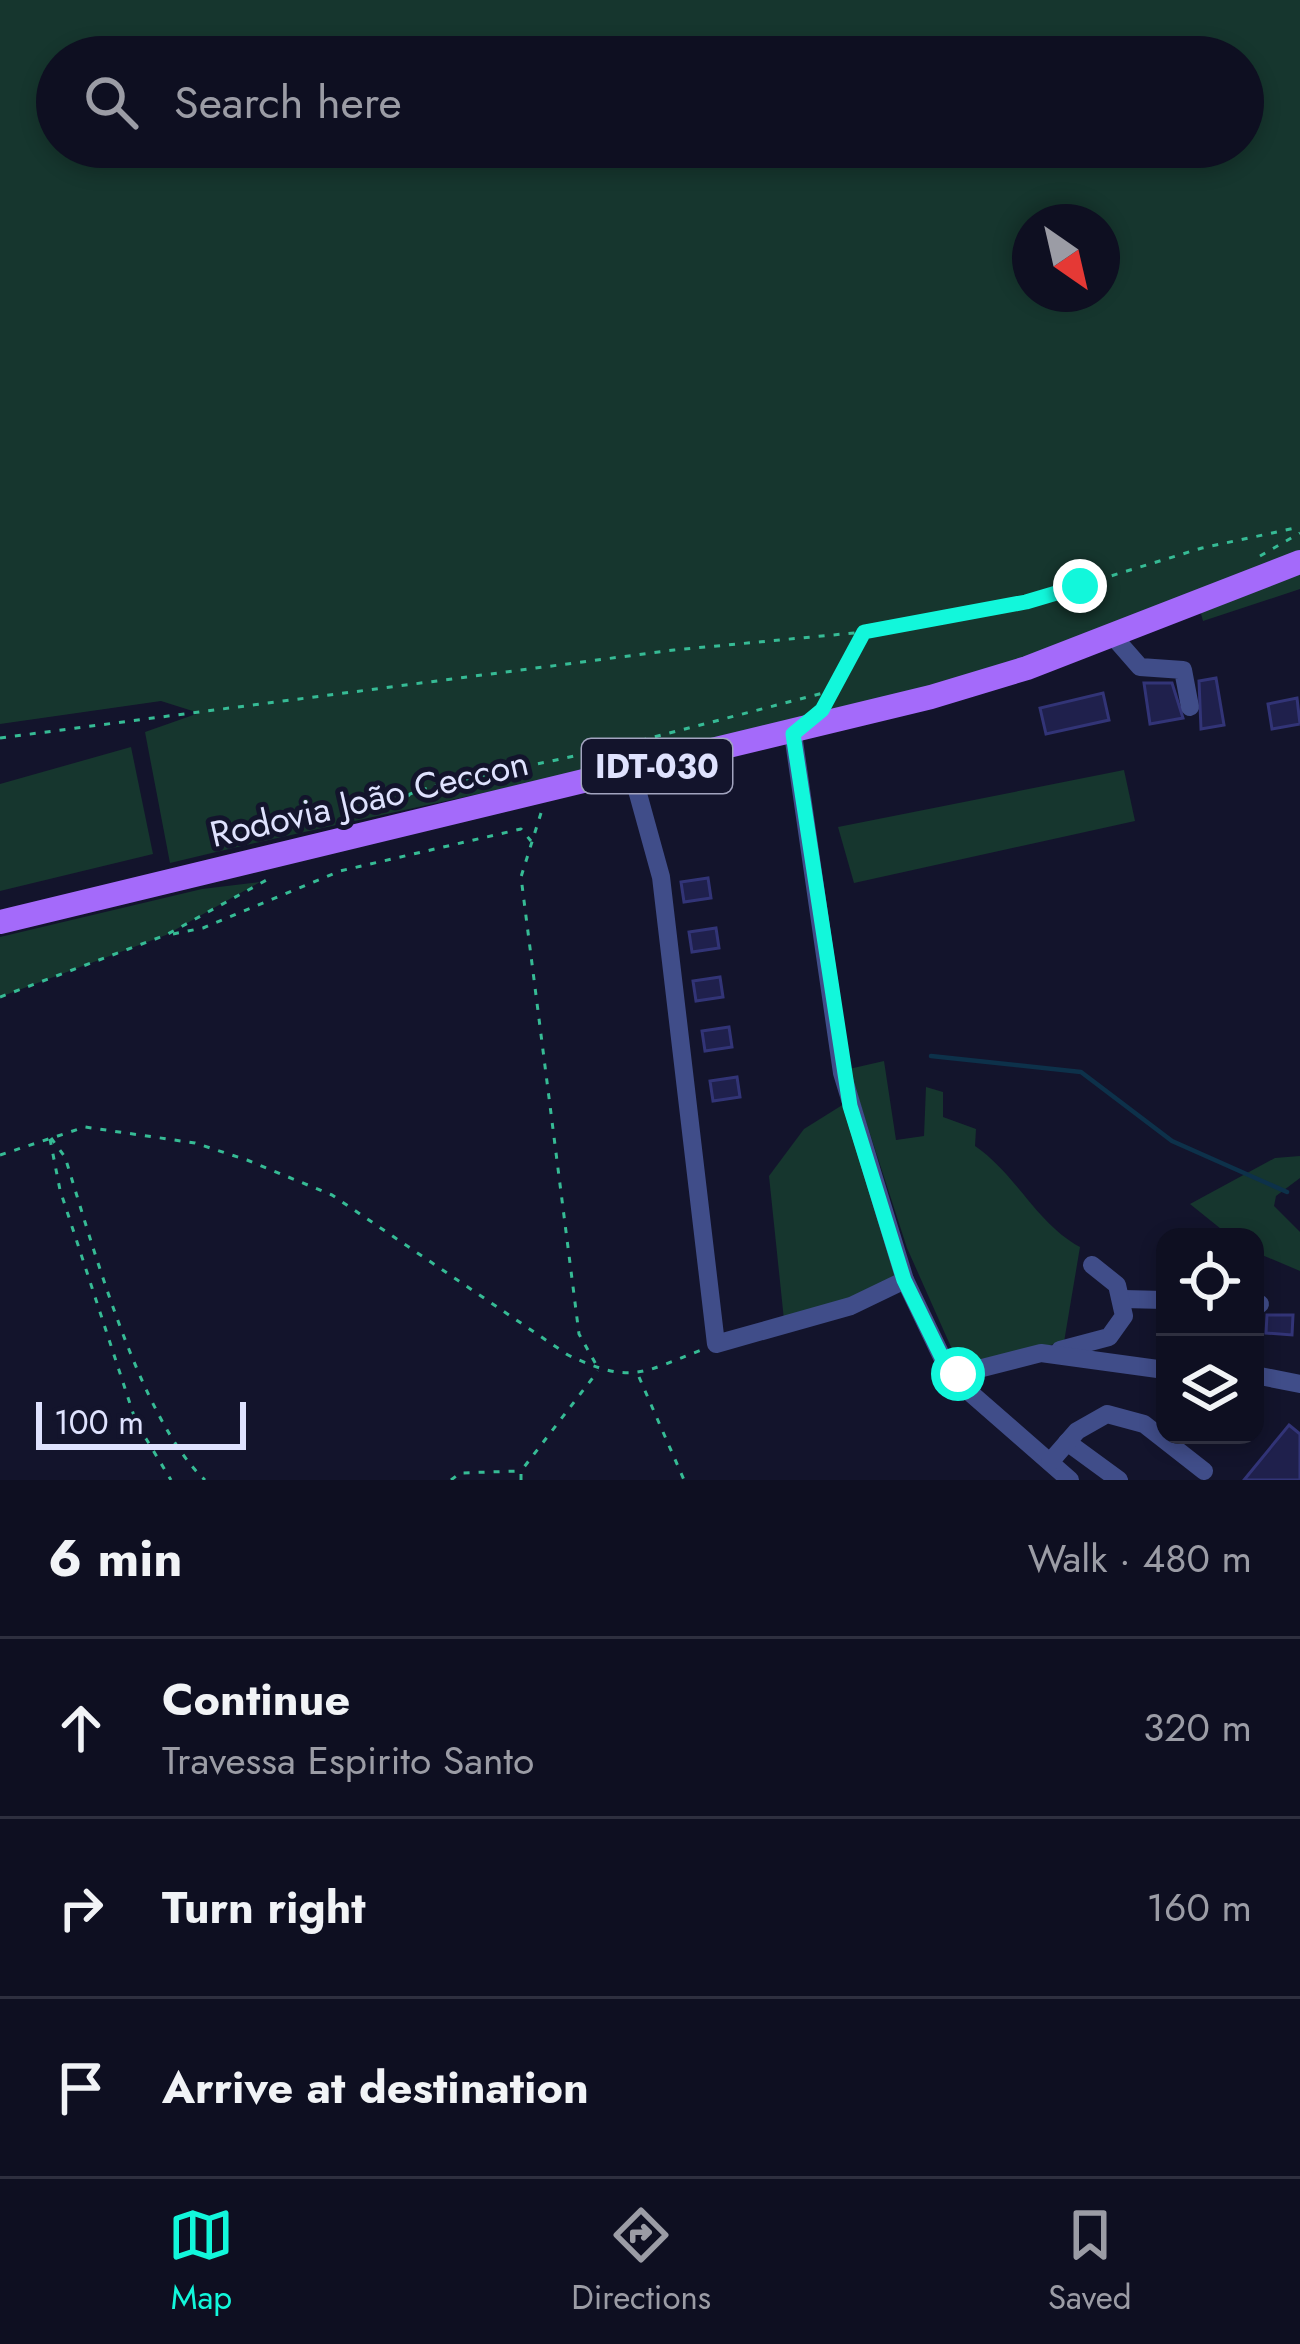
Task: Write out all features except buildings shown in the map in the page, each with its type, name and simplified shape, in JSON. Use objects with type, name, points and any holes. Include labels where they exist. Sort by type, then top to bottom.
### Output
[{"type":"main road","name":"Rodovia João Ceccon","points":[[0,922],[793,734],[1027,668],[1300,562]]},
{"type":"street","points":[[1112,635],[1140,667],[1183,670],[1190,707]]},
{"type":"street","points":[[793,734],[842,1073],[904,1280],[951,1376],[1070,1480]]},
{"type":"street","points":[[632,772],[661,877],[716,1344],[850,1306],[904,1280]]},
{"type":"street","points":[[951,1376],[1109,1337],[1124,1316],[1124,1299],[1117,1285],[1092,1265]]},
{"type":"street","points":[[1124,1299],[1156,1300]]},
{"type":"street","points":[[1044,1353],[1156,1369]]},
{"type":"street","points":[[1264,1377],[1300,1384]]},
{"type":"street","points":[[1050,1462],[1094,1418],[1124,1416],[1144,1424],[1204,1471]]},
{"type":"street","points":[[1067,1442],[1119,1480]]},
{"type":"path","points":[[0,738],[674,650],[864,632],[1026,602],[1202,548],[1300,527]]},
{"type":"path","points":[[822,710],[827,692],[860,646],[864,632]]},
{"type":"path","points":[[381,832],[410,794],[436,785],[608,749],[827,692]]},
{"type":"path","points":[[547,792],[521,877],[579,1334],[599,1370]]},
{"type":"path","points":[[166,935],[203,928],[340,871],[521,829],[532,843]]},
{"type":"path","points":[[0,997],[166,935],[260,882]]},
{"type":"path","points":[[0,1154],[85,1127],[175,1138],[247,1160],[332,1195],[568,1355],[599,1370],[638,1374],[716,1344]]},
{"type":"path","points":[[50,1137],[59,1190],[136,1422],[171,1480]]},
{"type":"path","points":[[50,1137],[65,1157],[143,1379],[190,1467],[205,1480]]},
{"type":"path","points":[[520,1480],[520,1472],[599,1370]]},
{"type":"path","points":[[638,1374],[684,1480]]},
{"type":"path","points":[[451,1480],[460,1474],[520,1472]]},
{"type":"green space","points":[[0,0],[1300,0],[1300,552],[1094,634],[968,677],[770,729],[170,863],[145,732],[199,713],[161,701],[0,724]]},
{"type":"green space","points":[[1300,574],[1300,589],[1203,621],[1200,610]]},
{"type":"green space","points":[[131,747],[153,854],[0,891],[0,784]]},
{"type":"green space","points":[[1124,770],[1135,821],[854,883],[838,827]]},
{"type":"green space","points":[[260,882],[166,935],[0,997],[0,937],[202,889]]},
{"type":"green space","points":[[884,1061],[896,1140],[924,1136],[926,1087],[943,1092],[943,1117],[976,1129],[975,1146],[1051,1225],[1080,1247],[1064,1342],[959,1365],[907,1248],[849,1069]]},
{"type":"green space","points":[[844,1104],[897,1278],[852,1301],[784,1320],[769,1176],[804,1129]]},
{"type":"green space","points":[[1300,1156],[1300,1178],[1276,1196],[1274,1206],[1300,1232],[1300,1271],[1264,1256],[1264,1228],[1220,1228],[1190,1204],[1275,1158]]},
{"type":"waterway","points":[[931,1056],[1081,1072],[1172,1141],[1287,1192]]},
{"type":"route","points":[[958,1374],[951,1376],[941,1364],[904,1280],[850,1106],[836,1039],[793,734],[822,710],[827,692],[860,646],[864,632],[1026,602],[1080,586]]}]
